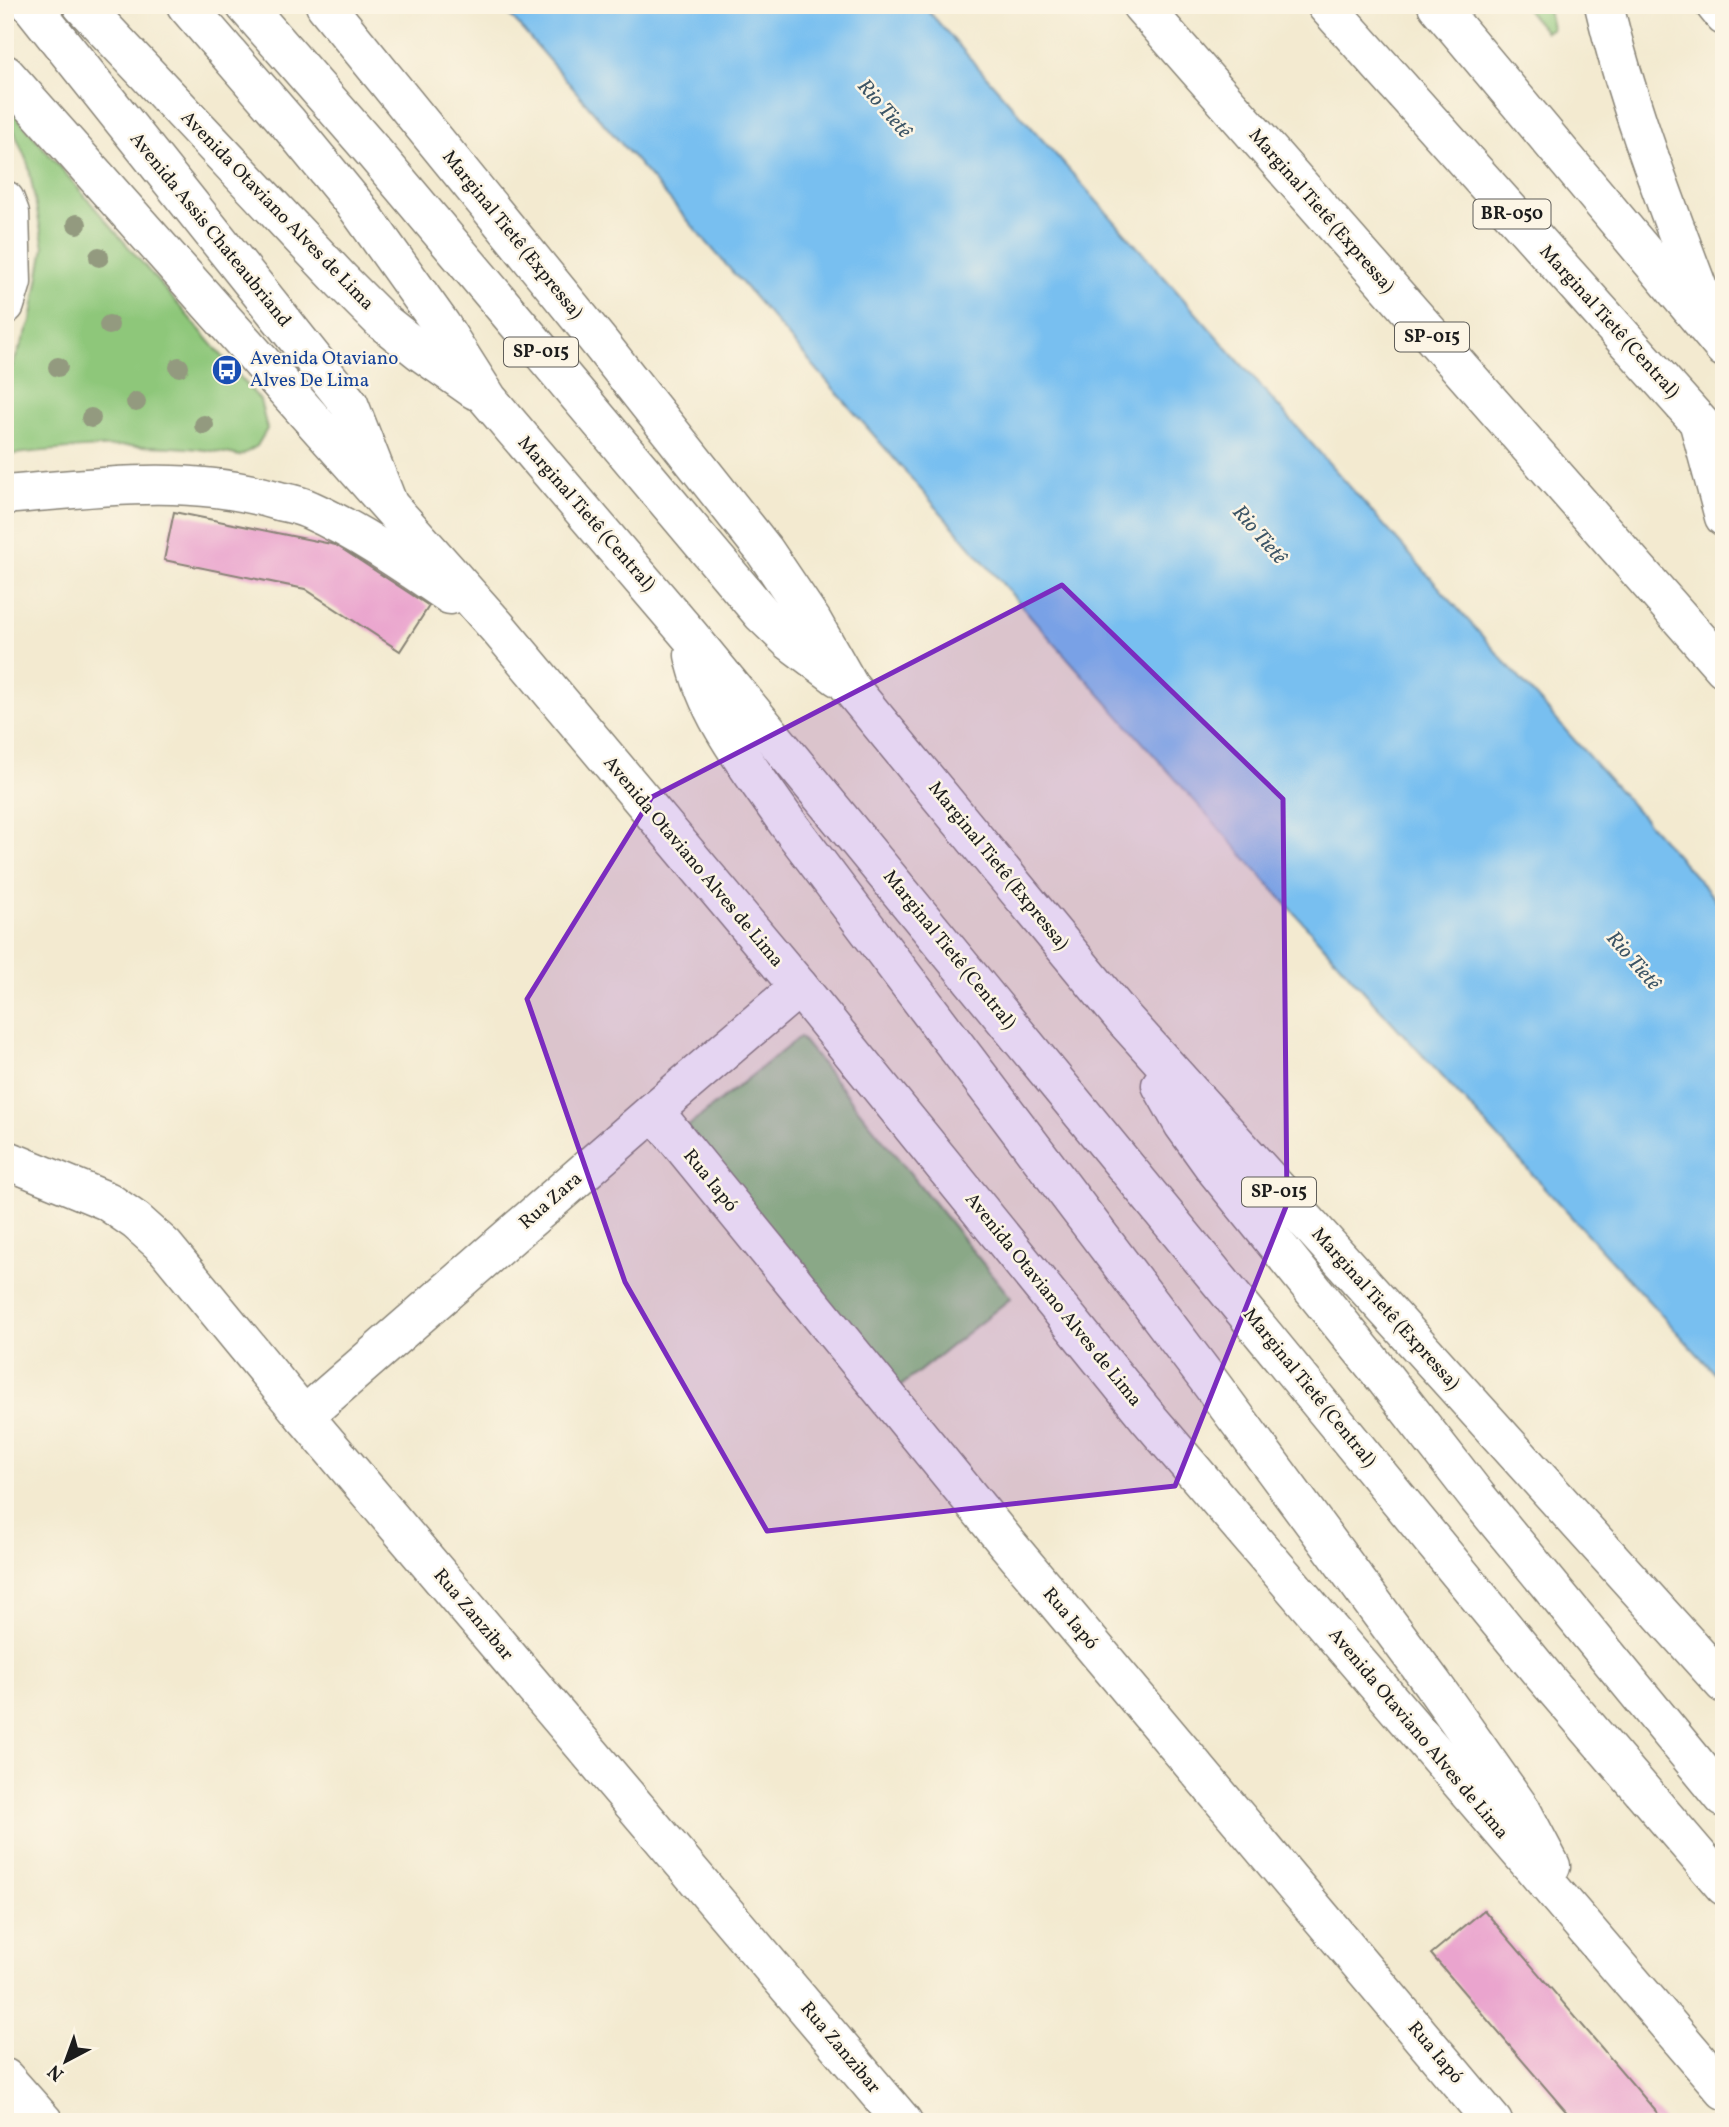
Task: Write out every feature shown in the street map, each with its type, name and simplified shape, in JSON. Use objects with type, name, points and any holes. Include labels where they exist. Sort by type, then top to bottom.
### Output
[{"type":"main road","name":"Avenida Assis Chateaubriand","points":[[31,5],[349,404],[388,504]]},
{"type":"main road","name":"Avenida Otaviano Alves de Lima","points":[[82,5],[382,321],[488,399]]},
{"type":"main road","name":"Marginal Tietê (Central)","points":[[186,5],[357,207],[442,325],[488,399],[690,636],[1543,1675],[1724,1886]]},
{"type":"main road","name":"SP-015","points":[[245,5],[376,155],[762,614],[790,641],[849,686]]},
{"type":"main road","name":"Marginal Tietê (Expressa)","points":[[325,5],[600,343],[764,550],[812,621],[849,686],[1124,1019],[1724,1684]]},
{"type":"main road","name":"Marginal Tietê (Expressa)","points":[[1141,5],[1724,668]]},
{"type":"main road","name":"Marginal Tietê (Central)","points":[[1326,5],[1724,450]]},
{"type":"main road","points":[[1437,5],[1721,345]]},
{"type":"main road","points":[[1604,5],[1631,101],[1670,214],[1721,345]]},
{"type":"main road","points":[[1715,5],[1724,16]]},
{"type":"main road","name":"Avenida Otaviano Alves de Lima","points":[[5,74],[498,628],[799,987],[1150,1420],[1724,2090]]},
{"type":"main road","points":[[5,200],[10,213],[12,282],[5,305]]},
{"type":"main road","points":[[1699,422],[1724,517]]},
{"type":"main road","points":[[5,495],[135,484],[202,485],[256,494],[308,509],[346,528],[498,628]]},
{"type":"main road","points":[[690,636],[698,672],[736,749],[794,832],[1209,1381],[1481,1751],[1522,1811],[1583,1927]]},
{"type":"main road","name":"Rua Zara","points":[[304,1416],[799,987]]},
{"type":"main road","points":[[1124,1019],[1183,1124],[1216,1170],[1478,1498],[1724,1798]]},
{"type":"main road","name":"Rua Iapó","points":[[654,1111],[996,1530],[1493,2122]]},
{"type":"main road","name":"Rua Zanzibar","points":[[5,1159],[107,1202],[136,1221],[165,1247],[304,1416],[903,2122]]},
{"type":"main road","points":[[5,2078],[44,2122]]},
{"type":"highlighted area","points":[[1062,585],[1283,799],[1287,1204],[1175,1486],[767,1531],[625,1282],[527,999],[652,797]]},
{"type":"green space","points":[[1522,5],[1547,5],[1552,28],[1546,32]]},
{"type":"green space","points":[[5,103],[260,400],[267,429],[257,446],[240,456],[153,446],[93,447],[5,455],[5,375],[11,369],[31,321],[44,247],[28,164],[5,109]]},
{"type":"green space","points":[[800,1037],[1011,1298],[897,1389],[686,1128]]},
{"type":"water","name":"Rio Tietê","points":[[501,5],[923,5],[1724,909],[1724,1383],[1370,998],[1047,635]]},
{"type":"building","points":[[174,512],[336,545],[429,606],[400,651],[305,589],[164,560]]},
{"type":"building","points":[[1484,1910],[1665,2122],[1575,2122],[1431,1954]]},
{"type":"place","name":"Avenida Otaviano Alves De Lima","points":[[227,370]]}]
